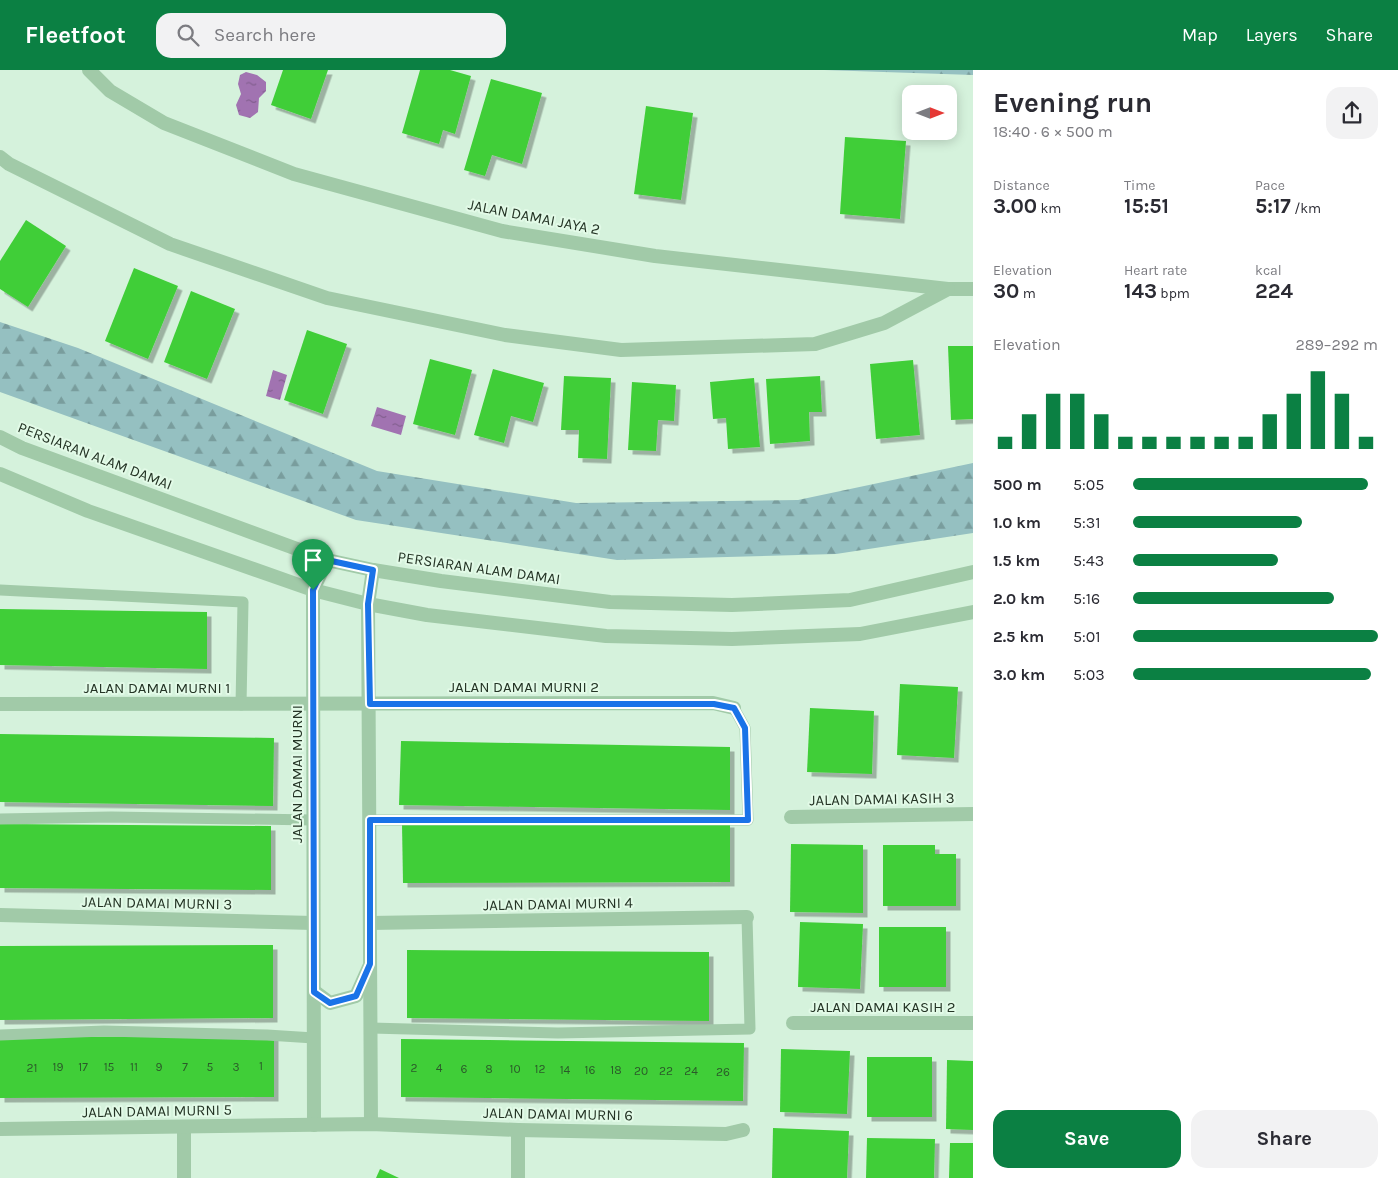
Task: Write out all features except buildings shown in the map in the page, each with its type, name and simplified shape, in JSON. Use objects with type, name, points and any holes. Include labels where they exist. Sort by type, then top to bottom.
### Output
[{"type":"street","name":"JALAN DAMAI JAYA 2","points":[[89,70],[110,91],[164,123],[294,174],[502,231],[655,256],[948,289],[973,289]]},
{"type":"street","points":[[0,157],[9,164],[170,244],[327,298],[506,336],[621,350],[815,344],[884,323],[948,289]]},
{"type":"street","name":"PERSIARAN ALAM DAMAI","points":[[0,437],[22,448],[327,560],[373,570],[441,580],[610,602],[732,605],[850,600],[973,572]]},
{"type":"street","points":[[0,474],[88,511],[313,590],[368,604],[427,615],[606,636],[732,639],[860,634],[973,612]]},
{"type":"street","name":"JALAN DAMAI MURNI","points":[[314,1125],[313,590],[327,560]]},
{"type":"street","points":[[371,1124],[368,604],[373,570]]},
{"type":"street","name":"JALAN DAMAI MURNI 1","points":[[0,704],[313,705]]},
{"type":"street","name":"JALAN DAMAI MURNI 2","points":[[313,705],[714,704],[734,708]]},
{"type":"street","name":"JALAN DAMAI KASIH 3","points":[[791,817],[973,814]]},
{"type":"street","name":"JALAN DAMAI MURNI 3","points":[[0,916],[313,923]]},
{"type":"street","name":"JALAN DAMAI MURNI 4","points":[[370,923],[747,917]]},
{"type":"street","points":[[314,992],[330,1003],[356,996],[370,964]]},
{"type":"street","name":"JALAN DAMAI KASIH 2","points":[[793,1023],[973,1023]]},
{"type":"street","name":"JALAN DAMAI MURNI 6","points":[[314,1125],[371,1124],[518,1130],[726,1134],[743,1130]]},
{"type":"street","name":"JALAN DAMAI MURNI 5","points":[[0,1129],[314,1125]]},
{"type":"street","points":[[184,1126],[184,1178]]},
{"type":"street","points":[[518,1130],[518,1178]]},
{"type":"lane","points":[[0,590],[243,602],[241,705]]},
{"type":"lane","points":[[370,820],[748,820],[745,728],[734,708]]},
{"type":"lane","points":[[0,819],[112,817],[313,820]]},
{"type":"lane","points":[[371,1028],[558,1033],[750,1029],[747,917]]},
{"type":"lane","points":[[0,1035],[104,1030],[314,1038]]},
{"type":"green space","points":[[824,70],[973,70],[973,75]]},
{"type":"green space","points":[[0,322],[78,348],[377,471],[576,503],[798,500],[973,463],[973,533],[836,554],[617,560],[356,520],[0,392]]},
{"type":"water","points":[[246,72],[257,75],[266,82],[266,91],[259,98],[258,112],[250,118],[239,115],[236,105],[241,94],[238,84],[240,75]]},
{"type":"water","points":[[273,370],[287,375],[280,400],[266,396]]},
{"type":"water","points":[[377,407],[406,416],[401,435],[371,426]]},
{"type":"route","points":[[327,560],[373,570],[368,604],[370,704],[714,704],[734,708],[745,728],[748,820],[370,820],[370,964],[356,996],[330,1003],[314,992],[313,590],[327,560]]}]
